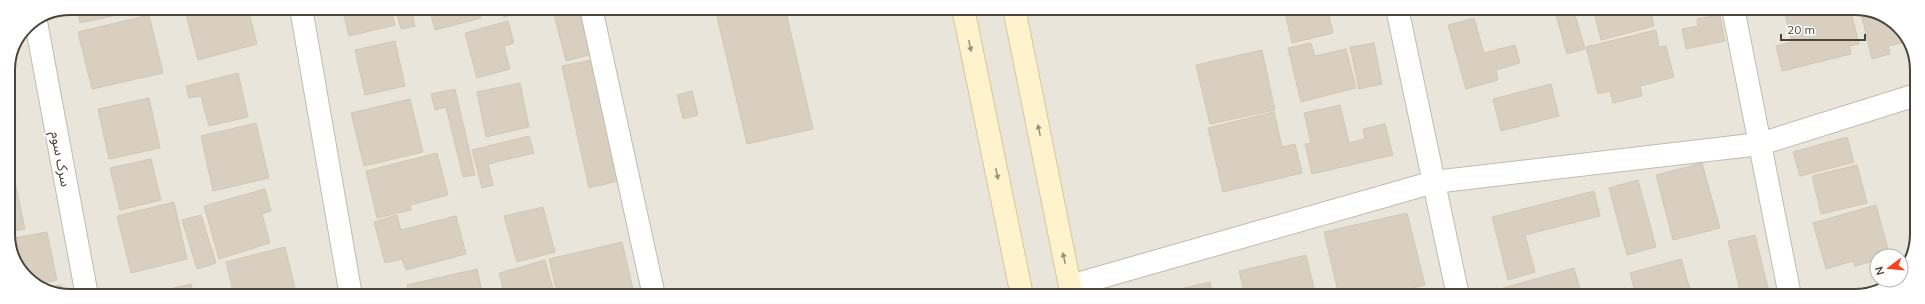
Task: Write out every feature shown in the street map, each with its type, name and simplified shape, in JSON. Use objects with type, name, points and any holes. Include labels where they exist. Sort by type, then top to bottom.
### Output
[{"type":"main road","points":[[964,15],[1021,289]]},
{"type":"main road","points":[[1015,15],[1071,289]]},
{"type":"street","points":[[302,15],[349,289]]},
{"type":"street","points":[[593,15],[652,289]]},
{"type":"street","points":[[1398,15],[1457,289]]},
{"type":"street","points":[[1733,15],[1789,289]]},
{"type":"street","name":"سرک سوم","points":[[37,26],[86,289]]},
{"type":"street","points":[[1078,289],[1434,182],[1760,144],[1910,98]]},
{"type":"shaded area","points":[[70,15],[1862,15],[1889,26],[1903,42],[1909,59],[1910,241],[1908,248],[1869,248],[1869,287],[1855,289],[63,289],[39,280],[22,262],[16,245],[16,59],[24,39],[39,24],[59,16]]},
{"type":"building","points":[[78,15],[116,15],[80,23]]},
{"type":"building","points":[[149,15],[163,73],[92,89],[78,32]]},
{"type":"building","points":[[186,15],[250,15],[257,44],[198,60]]},
{"type":"building","points":[[344,15],[392,15],[395,25],[349,36]]},
{"type":"building","points":[[397,15],[413,15],[415,26],[401,29]]},
{"type":"building","points":[[431,15],[480,15],[481,18],[435,30]]},
{"type":"building","points":[[554,15],[584,15],[593,54],[566,61]]},
{"type":"building","points":[[717,15],[787,15],[813,129],[747,144]]},
{"type":"building","points":[[1286,15],[1329,15],[1333,33],[1292,43]]},
{"type":"building","points":[[1556,15],[1575,15],[1585,49],[1567,54]]},
{"type":"building","points":[[1595,15],[1652,15],[1654,26],[1601,40]]},
{"type":"building","points":[[1720,15],[1725,41],[1686,49],[1682,29],[1698,26],[1697,19]]},
{"type":"building","points":[[1785,15],[1852,15],[1859,44],[1849,46],[1851,54],[1782,71],[1776,46],[1792,42]]},
{"type":"building","points":[[1861,15],[1889,26],[1903,43],[1888,46],[1890,54],[1872,59]]},
{"type":"building","points":[[1474,18],[1484,53],[1515,45],[1520,63],[1496,70],[1498,80],[1466,89],[1448,25]]},
{"type":"building","points":[[508,21],[514,43],[504,46],[510,69],[477,78],[465,33]]},
{"type":"building","points":[[1656,30],[1659,47],[1666,46],[1674,77],[1640,86],[1642,96],[1613,103],[1610,91],[1598,94],[1586,47]]},
{"type":"building","points":[[395,41],[405,86],[365,95],[355,50]]},
{"type":"building","points":[[1311,43],[1315,56],[1346,49],[1356,88],[1301,102],[1288,48]]},
{"type":"building","points":[[1374,43],[1382,84],[1359,89],[1350,47]]},
{"type":"building","points":[[1262,50],[1275,110],[1210,124],[1196,65]]},
{"type":"building","points":[[591,60],[618,181],[589,188],[562,66]]},
{"type":"building","points":[[238,73],[248,117],[209,126],[201,96],[189,98],[186,86]]},
{"type":"building","points":[[520,83],[529,127],[486,137],[477,92]]},
{"type":"building","points":[[1551,84],[1559,116],[1501,131],[1493,99]]},
{"type":"building","points":[[455,89],[475,175],[463,177],[446,107],[435,110],[431,94]]},
{"type":"building","points":[[692,91],[698,115],[683,119],[677,95]]},
{"type":"building","points":[[149,98],[160,148],[109,159],[98,109]]},
{"type":"building","points":[[410,99],[423,152],[364,166],[351,113]]},
{"type":"building","points":[[1340,105],[1349,143],[1365,139],[1363,129],[1385,124],[1393,155],[1312,174],[1305,144],[1311,143],[1304,113]]},
{"type":"building","points":[[1274,112],[1282,147],[1295,144],[1302,173],[1223,192],[1208,128]]},
{"type":"building","points":[[256,123],[269,178],[213,191],[201,136]]},
{"type":"building","points":[[529,136],[534,153],[488,164],[493,185],[482,188],[472,150]]},
{"type":"building","points":[[1847,137],[1854,162],[1800,176],[1793,152]]},
{"type":"building","points":[[437,153],[448,195],[410,205],[411,210],[377,218],[366,171]]},
{"type":"building","points":[[151,159],[161,200],[120,210],[110,168]]},
{"type":"building","points":[[1702,163],[1720,228],[1673,240],[1656,175]]},
{"type":"building","points":[[1857,165],[1867,203],[1821,214],[1812,176]]},
{"type":"building","points":[[1638,180],[1656,247],[1627,255],[1609,188]]},
{"type":"building","points":[[15,182],[25,229],[15,231]]},
{"type":"building","points":[[265,189],[271,211],[262,214],[270,243],[219,259],[204,206]]},
{"type":"building","points":[[1594,191],[1600,216],[1525,235],[1535,272],[1508,280],[1492,217]]},
{"type":"building","points":[[174,202],[187,259],[131,273],[117,216]]},
{"type":"building","points":[[1876,205],[1888,248],[1869,248],[1869,262],[1855,266],[1853,261],[1826,269],[1813,223]]},
{"type":"building","points":[[543,207],[555,252],[517,262],[504,216]]},
{"type":"building","points":[[1407,213],[1425,285],[1408,289],[1337,289],[1324,232]]},
{"type":"building","points":[[201,215],[216,263],[197,269],[182,220]]},
{"type":"building","points":[[397,215],[401,230],[456,216],[466,254],[406,270],[402,259],[385,263],[374,222]]},
{"type":"building","points":[[47,232],[57,280],[46,283],[39,280],[29,270],[22,262],[19,255],[15,238]]},
{"type":"building","points":[[1755,235],[1768,288],[1740,289],[1728,241]]},
{"type":"building","points":[[622,242],[633,289],[556,289],[549,259]]},
{"type":"building","points":[[285,247],[295,289],[232,289],[226,262]]},
{"type":"building","points":[[1306,255],[1314,289],[1243,289],[1239,271]]},
{"type":"building","points":[[1681,259],[1690,289],[1634,289],[1630,273]]},
{"type":"building","points":[[545,260],[553,289],[503,289],[499,273]]},
{"type":"building","points":[[1574,268],[1580,289],[1500,289]]},
{"type":"building","points":[[477,269],[481,289],[408,289],[407,285]]},
{"type":"building","points":[[1210,282],[1212,289],[1180,289]]},
{"type":"building","points":[[191,284],[192,289],[169,289]]},
{"type":"building","points":[[61,285],[62,289],[54,286]]}]
